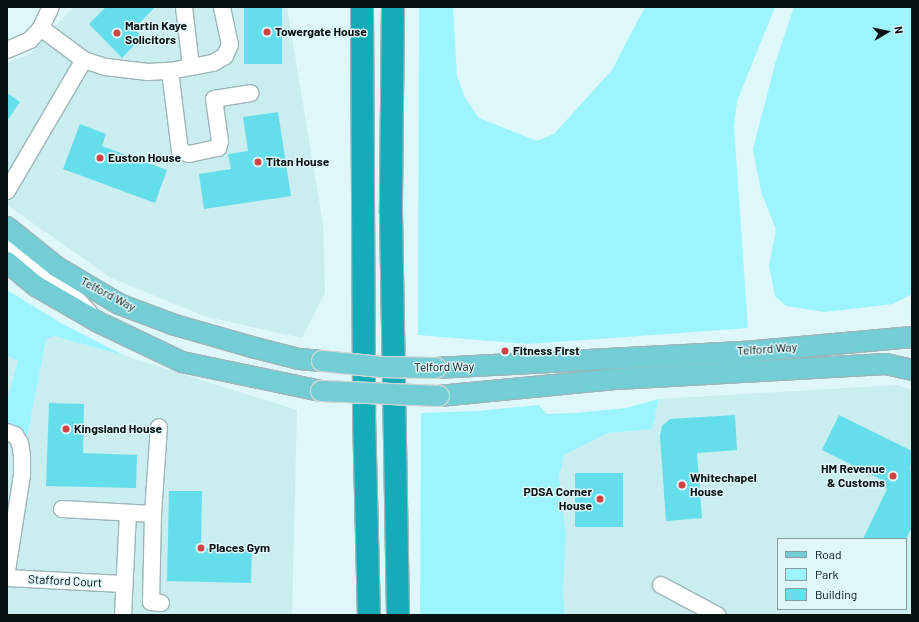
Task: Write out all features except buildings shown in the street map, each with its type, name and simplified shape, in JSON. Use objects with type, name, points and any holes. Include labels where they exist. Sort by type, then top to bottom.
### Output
[{"type":"highway","points":[[362,7],[364,414],[369,615]]},
{"type":"highway","points":[[393,7],[391,213],[398,615]]},
{"type":"main road","name":"Telford Way","points":[[7,227],[57,267],[119,304],[175,325],[299,359],[381,367],[436,368],[756,351],[912,337]]},
{"type":"main road","name":"Telford Way","points":[[7,262],[36,286],[98,322],[182,362],[321,391],[439,396],[617,379],[886,364],[912,370]]},
{"type":"street","points":[[7,50],[30,40],[41,28],[51,7]]},
{"type":"street","points":[[184,7],[191,67]]},
{"type":"street","points":[[41,28],[84,60],[106,68],[123,70],[170,71],[213,63],[225,56],[230,45],[222,7]]},
{"type":"street","points":[[7,192],[84,60]]},
{"type":"street","points":[[170,71],[180,151],[189,154],[218,148],[220,140],[214,99],[251,93]]},
{"type":"street","points":[[7,241],[72,294],[98,322]]},
{"type":"street","points":[[159,427],[153,514],[151,602],[161,603]]},
{"type":"street","points":[[7,432],[15,435],[20,443],[22,455],[22,475],[7,571]]},
{"type":"street","points":[[62,509],[128,514],[153,514]]},
{"type":"street","points":[[122,615],[128,514]]},
{"type":"street","name":"Stafford Court","points":[[7,578],[124,584]]},
{"type":"street","points":[[661,585],[717,615]]},
{"type":"shaded area","points":[[73,7],[287,7],[323,224],[325,293],[302,338],[207,317],[111,278],[7,205],[7,63],[30,54]]},
{"type":"shaded area","points":[[53,336],[125,356],[297,410],[292,615],[7,615],[7,431],[25,448],[46,339]]},
{"type":"shaded area","points":[[7,355],[18,361],[7,399]]},
{"type":"shaded area","points":[[898,385],[912,390],[912,605],[908,615],[565,615],[563,592],[566,535],[559,478],[564,455],[608,433],[652,429],[659,399]]},
{"type":"green space","points":[[419,7],[453,7],[457,76],[465,98],[479,118],[537,141],[554,134],[612,70],[645,7],[775,7],[737,101],[734,127],[748,328],[529,344],[418,335]]},
{"type":"green space","points":[[794,7],[912,7],[912,294],[893,304],[825,312],[786,306],[775,296],[769,266],[776,229],[761,192],[753,149],[775,64]]},
{"type":"green space","points":[[7,290],[61,323],[125,356],[54,336],[46,339],[25,448],[7,431],[7,399],[18,361],[7,355]]},
{"type":"green space","points":[[659,399],[652,429],[608,433],[564,455],[559,478],[566,535],[563,592],[565,615],[420,615],[421,413],[478,411],[539,405],[546,414],[575,413],[626,408]]},
{"type":"place","name":"Towergate House","points":[[267,32]]},
{"type":"place","name":"Martin Kaye Solicitors","points":[[117,33]]},
{"type":"place","name":"Euston House","points":[[100,158]]},
{"type":"place","name":"Titan House","points":[[258,162]]},
{"type":"place","name":"Fitness First","points":[[505,351]]},
{"type":"place","name":"Kingsland House","points":[[66,429]]},
{"type":"place","name":"HM Revenue & Customs","points":[[893,476]]},
{"type":"place","name":"Whitechapel House","points":[[682,485]]},
{"type":"place","name":"PDSA Corner House","points":[[600,499]]},
{"type":"place","name":"Places Gym","points":[[201,548]]}]
